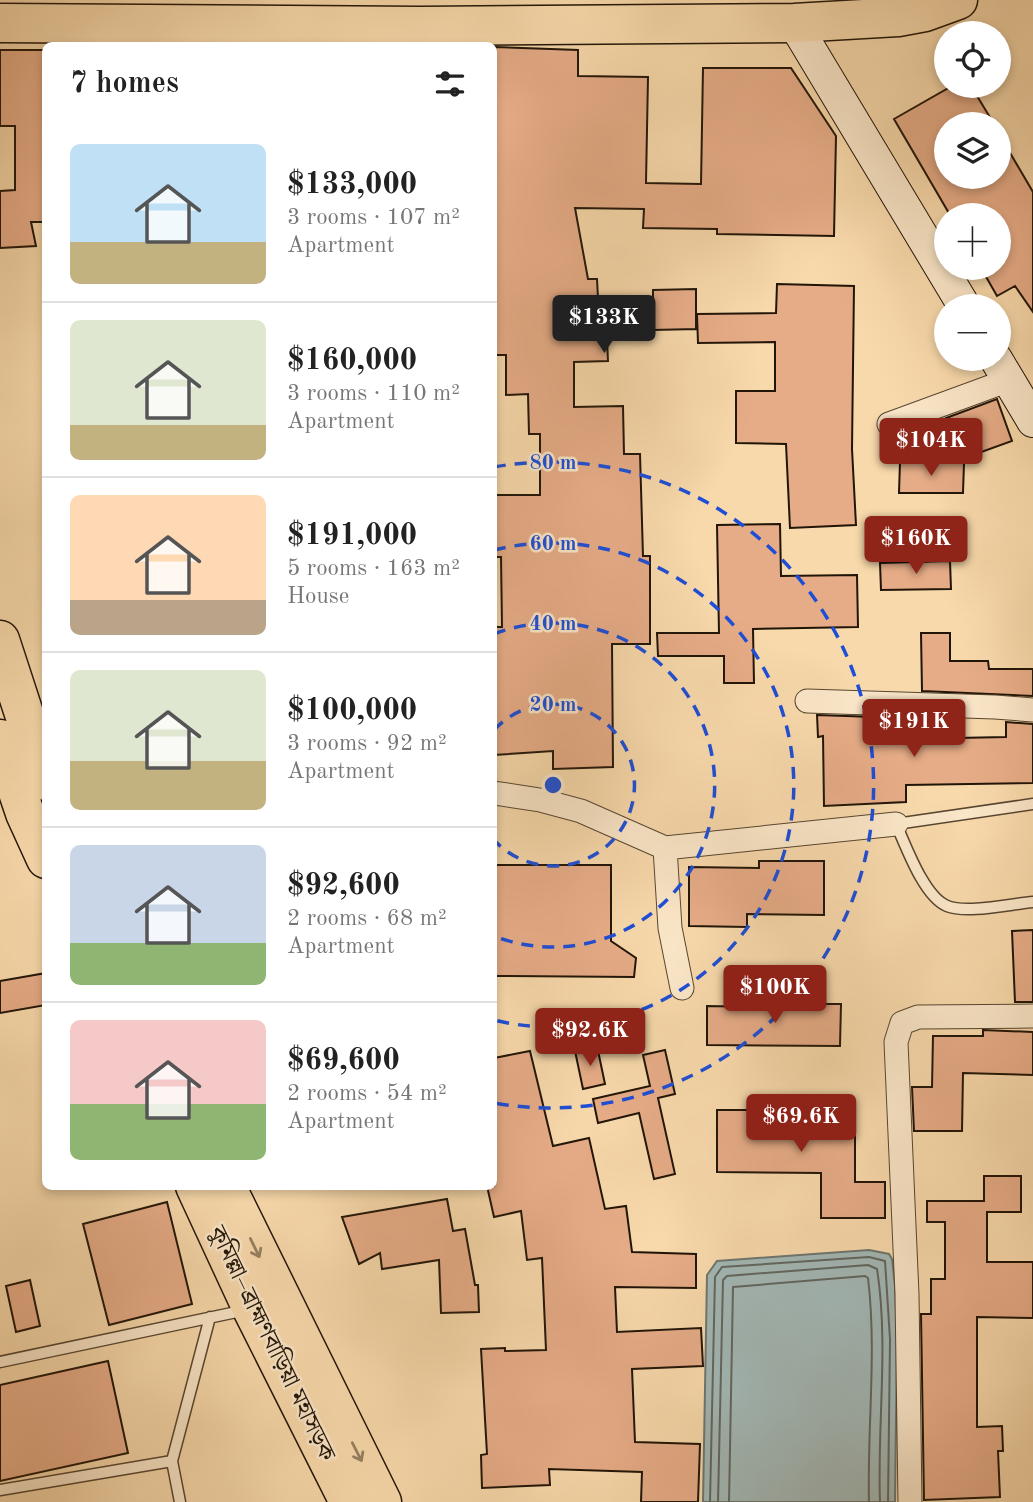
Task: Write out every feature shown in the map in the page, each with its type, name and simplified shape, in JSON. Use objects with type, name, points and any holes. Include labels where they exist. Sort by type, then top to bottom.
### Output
[{"type":"highway","points":[[0,23],[407,26],[794,23],[898,17],[925,12],[958,0]]},
{"type":"highway","points":[[0,640],[42,769]]},
{"type":"highway","points":[[0,739],[35,810],[42,841]]},
{"type":"highway","name":"কুমিল্লা–ব্রাহ্মণবাড়িয়া মহাসড়ক","points":[[197,1190],[253,1309],[295,1361],[349,1502]]},
{"type":"highway","points":[[228,1190],[295,1361],[383,1502]]},
{"type":"street","points":[[794,23],[957,294]]},
{"type":"street","points":[[889,424],[1000,371]]},
{"type":"street","points":[[1003,371],[1033,421]]},
{"type":"street","points":[[807,701],[1033,710]]},
{"type":"street","points":[[497,793],[540,800],[581,811],[665,848],[896,824]]},
{"type":"street","points":[[665,848],[670,928],[681,988]]},
{"type":"street","points":[[910,1502],[907,1294],[896,1042],[902,1023],[918,1017],[1033,1016]]},
{"type":"lane","points":[[1033,804],[896,824],[929,890],[945,906],[962,909],[1033,902]]},
{"type":"lane","points":[[0,1362],[253,1309]]},
{"type":"lane","points":[[180,1502],[172,1461],[210,1317]]},
{"type":"lane","points":[[0,1490],[172,1461]]},
{"type":"water","points":[[869,1250],[889,1254],[895,1286],[895,1502],[703,1502],[707,1275],[717,1261]]},
{"type":"building","points":[[497,47],[578,50],[578,76],[648,77],[646,183],[701,184],[703,68],[791,68],[836,136],[834,236],[717,234],[717,229],[643,228],[644,209],[575,208],[588,279],[597,279],[599,318],[606,318],[608,361],[574,362],[574,407],[623,406],[624,454],[640,454],[643,556],[650,556],[650,644],[612,644],[613,767],[553,769],[553,751],[497,755],[497,627],[502,627],[501,557],[497,557],[497,495],[540,495],[540,434],[529,434],[528,394],[506,395],[506,355],[497,355]]},
{"type":"building","points":[[0,50],[42,50],[42,222],[31,222],[36,246],[0,248],[0,191],[15,190],[15,126],[0,126]]},
{"type":"building","points":[[934,96],[978,98],[987,112],[934,112],[934,188],[894,119]]},
{"type":"building","points":[[1011,154],[1033,192],[1033,312],[1015,286],[996,294],[988,280],[1011,280],[1011,203],[943,203],[935,189],[1011,189]]},
{"type":"building","points":[[777,284],[854,286],[852,449],[856,525],[790,528],[786,444],[736,443],[736,391],[775,391],[775,342],[698,343],[697,314],[776,313]]},
{"type":"building","points":[[696,289],[696,329],[653,330],[653,290]]},
{"type":"building","points":[[997,399],[1012,441],[962,459],[946,418]]},
{"type":"building","points":[[900,462],[964,463],[963,493],[899,493]]},
{"type":"building","points":[[780,524],[781,576],[857,575],[858,627],[753,629],[754,683],[724,683],[724,656],[658,656],[657,633],[719,633],[717,525]]},
{"type":"building","points":[[950,561],[951,589],[881,590],[880,563]]},
{"type":"building","points":[[921,633],[950,633],[950,661],[988,661],[989,669],[1033,669],[1033,696],[922,691]]},
{"type":"building","points":[[817,715],[905,718],[905,739],[1006,737],[1006,722],[1033,724],[1033,783],[906,785],[906,802],[824,806],[823,736],[818,737]]},
{"type":"building","points":[[759,861],[824,861],[824,915],[747,914],[747,927],[689,926],[689,867],[759,868]]},
{"type":"building","points":[[497,865],[611,865],[611,941],[636,958],[634,977],[497,976]]},
{"type":"building","points":[[1033,930],[1033,1002],[1015,1002],[1012,931]]},
{"type":"building","points":[[42,974],[42,1006],[0,1013],[0,981]]},
{"type":"building","points":[[771,1004],[841,1004],[840,1046],[707,1045],[707,1006],[771,1007]]},
{"type":"building","points":[[983,1030],[1033,1032],[1033,1075],[963,1073],[962,1131],[914,1131],[912,1087],[932,1087],[933,1036],[983,1036]]},
{"type":"building","points":[[597,1046],[605,1084],[583,1089],[575,1051]]},
{"type":"building","points":[[665,1050],[675,1094],[658,1098],[675,1174],[654,1179],[639,1113],[598,1123],[593,1099],[650,1086],[643,1055]]},
{"type":"building","points":[[530,1051],[553,1146],[589,1138],[605,1209],[626,1206],[632,1252],[696,1254],[696,1288],[615,1287],[617,1332],[701,1328],[703,1366],[632,1369],[635,1442],[700,1444],[698,1502],[641,1502],[642,1472],[549,1469],[550,1485],[482,1488],[481,1455],[487,1454],[481,1349],[546,1350],[542,1258],[527,1260],[521,1211],[494,1217],[488,1190],[497,1190],[497,1057]]},
{"type":"building","points":[[717,1110],[855,1110],[855,1182],[885,1182],[885,1218],[821,1218],[821,1173],[717,1172]]},
{"type":"building","points":[[984,1176],[1021,1176],[1021,1212],[987,1212],[987,1262],[1033,1262],[1033,1318],[977,1317],[977,1427],[1002,1426],[1003,1451],[998,1451],[1000,1497],[924,1500],[921,1314],[931,1314],[931,1279],[945,1279],[945,1222],[927,1222],[927,1201],[984,1201]]},
{"type":"building","points":[[447,1199],[453,1231],[465,1229],[475,1285],[478,1285],[479,1312],[441,1313],[439,1260],[382,1269],[380,1253],[359,1264],[342,1217]]},
{"type":"building","points":[[167,1202],[192,1304],[109,1325],[83,1224]]},
{"type":"building","points":[[30,1280],[40,1326],[16,1332],[6,1286]]},
{"type":"building","points":[[108,1361],[128,1453],[0,1481],[0,1385]]}]
